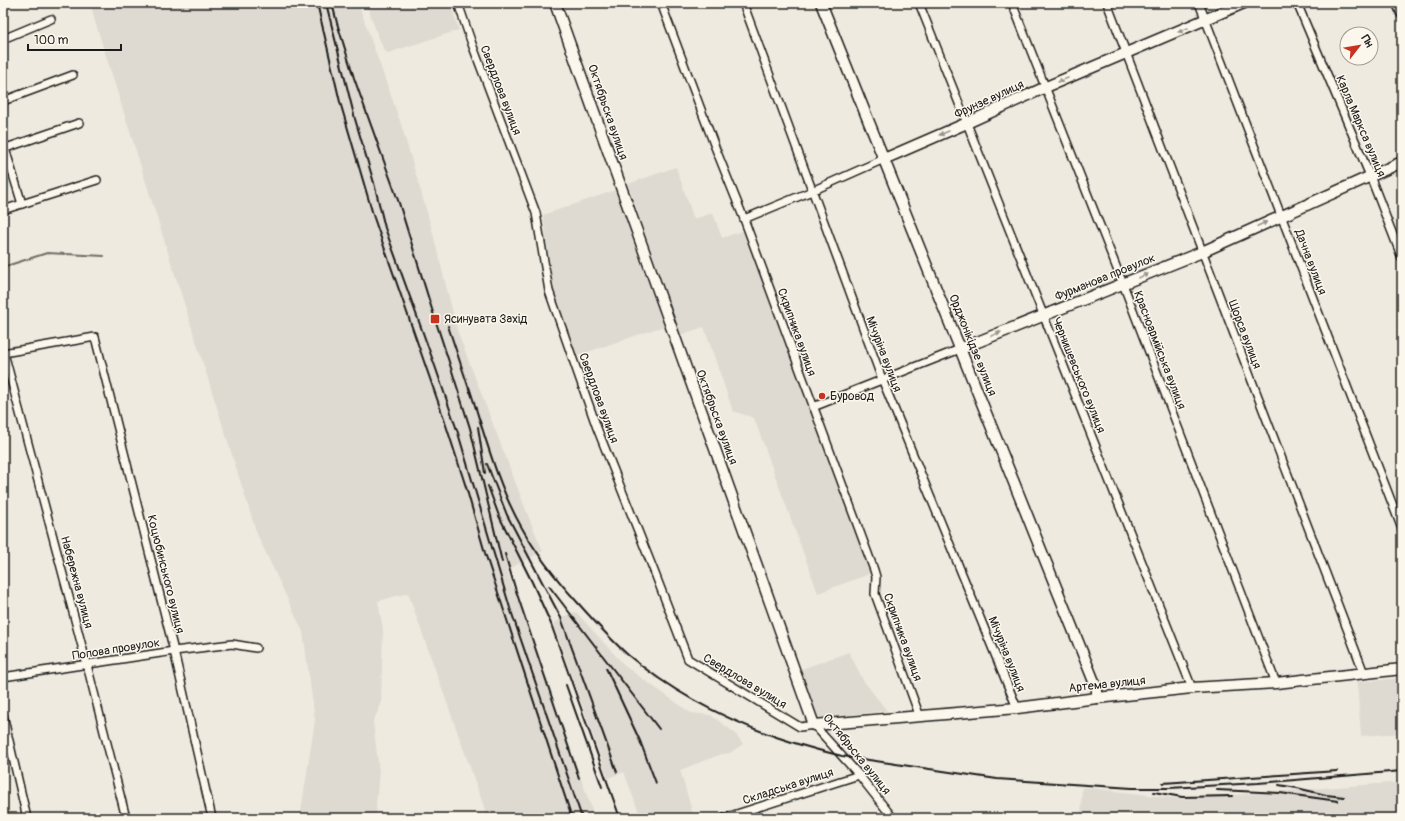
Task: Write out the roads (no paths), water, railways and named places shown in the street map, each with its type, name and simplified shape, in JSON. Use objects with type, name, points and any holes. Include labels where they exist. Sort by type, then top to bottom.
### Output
[{"type":"main road","name":"Октябрьска вулиця","points":[[555,3],[814,725]]},
{"type":"main road","name":"Орджонікідзе вулиця","points":[[821,3],[1097,689],[1097,698]]},
{"type":"main road","name":"Фрунзе вулиця","points":[[884,159],[968,123],[1046,87],[1244,3]]},
{"type":"main road","points":[[1398,3],[1402,13]]},
{"type":"main road","name":"Фурманова провулок","points":[[960,349],[1202,252],[1402,162]]},
{"type":"main road","name":"Артема вулиця","points":[[814,725],[1017,708],[1192,688],[1276,683],[1402,669]]},
{"type":"street","name":"Свердлова вулиця","points":[[458,3],[536,213],[549,291],[597,428],[688,659],[800,727],[814,725]]},
{"type":"street","name":"Скрипника вулиця","points":[[661,3],[715,147],[744,219],[874,570],[876,577],[876,594],[920,717]]},
{"type":"street","name":"Мічуріна вулиця","points":[[743,3],[882,380],[1017,708]]},
{"type":"street","name":"Чернишевського вулиця","points":[[919,3],[1192,688]]},
{"type":"street","name":"Красноармійська вулиця","points":[[1012,3],[1123,284],[1276,683]]},
{"type":"street","name":"Щорса вулиця","points":[[1107,3],[1364,673]]},
{"type":"street","name":"Дачна вулиця","points":[[1199,3],[1402,529]]},
{"type":"street","name":"Карла Маркса вулиця","points":[[1297,3],[1370,176],[1402,258]]},
{"type":"street","points":[[3,39],[51,19]]},
{"type":"street","points":[[3,101],[73,75]]},
{"type":"street","points":[[22,204],[4,146],[79,123]]},
{"type":"street","name":"Фрунзе вулиця","points":[[744,219],[884,159]]},
{"type":"street","points":[[3,210],[97,180]]},
{"type":"street","name":"Коцюбинського вулиця","points":[[3,353],[95,337],[174,652],[212,818]]},
{"type":"street","name":"Фурманова провулок","points":[[813,407],[960,349]]},
{"type":"street","name":"Набережна вулиця","points":[[3,353],[87,665],[126,818]]},
{"type":"street","name":"Попова провулок","points":[[3,677],[232,644],[256,648]]},
{"type":"street","points":[[3,715],[27,818]]},
{"type":"street","name":"Октябрьска вулиця","points":[[814,725],[859,775],[893,818]]},
{"type":"street","name":"Складська вулиця","points":[[724,818],[859,775]]},
{"type":"waterway","points":[[3,267],[47,253],[104,256]]},
{"type":"railway","points":[[317,3],[340,102],[374,218],[443,416],[485,553],[572,818]]},
{"type":"railway","points":[[326,3],[355,119],[374,183],[385,228],[458,433],[510,608],[582,818]]},
{"type":"railway","points":[[332,3],[354,78],[399,203],[470,428],[502,562]]},
{"type":"railway","points":[[448,326],[470,392]]},
{"type":"railway","points":[[469,387],[492,459],[513,512],[534,548],[562,585],[615,643],[652,673],[676,690],[702,705],[757,730],[813,749],[842,756],[997,779],[1132,788],[1169,788],[1258,783],[1402,771]]},
{"type":"railway","points":[[478,427],[485,473]]},
{"type":"railway","points":[[487,464],[507,515],[561,618],[617,772]]},
{"type":"railway","points":[[488,486],[499,516],[551,624],[620,818]]},
{"type":"railway","points":[[505,554],[579,778]]},
{"type":"railway","points":[[549,586],[659,729]]},
{"type":"railway","points":[[606,668],[640,741],[656,783]]},
{"type":"railway","points":[[566,685],[602,787]]},
{"type":"railway","points":[[1163,783],[1337,771]]},
{"type":"railway","points":[[1279,785],[1326,795],[1344,797]]},
{"type":"railway","points":[[1217,790],[1280,793],[1338,801]]},
{"type":"railway","points":[[1154,792],[1182,797],[1233,796]]},
{"type":"place","name":"Ясинувата Захід","points":[[435,319]]},
{"type":"place","name":"Буровод","points":[[822,396]]}]
